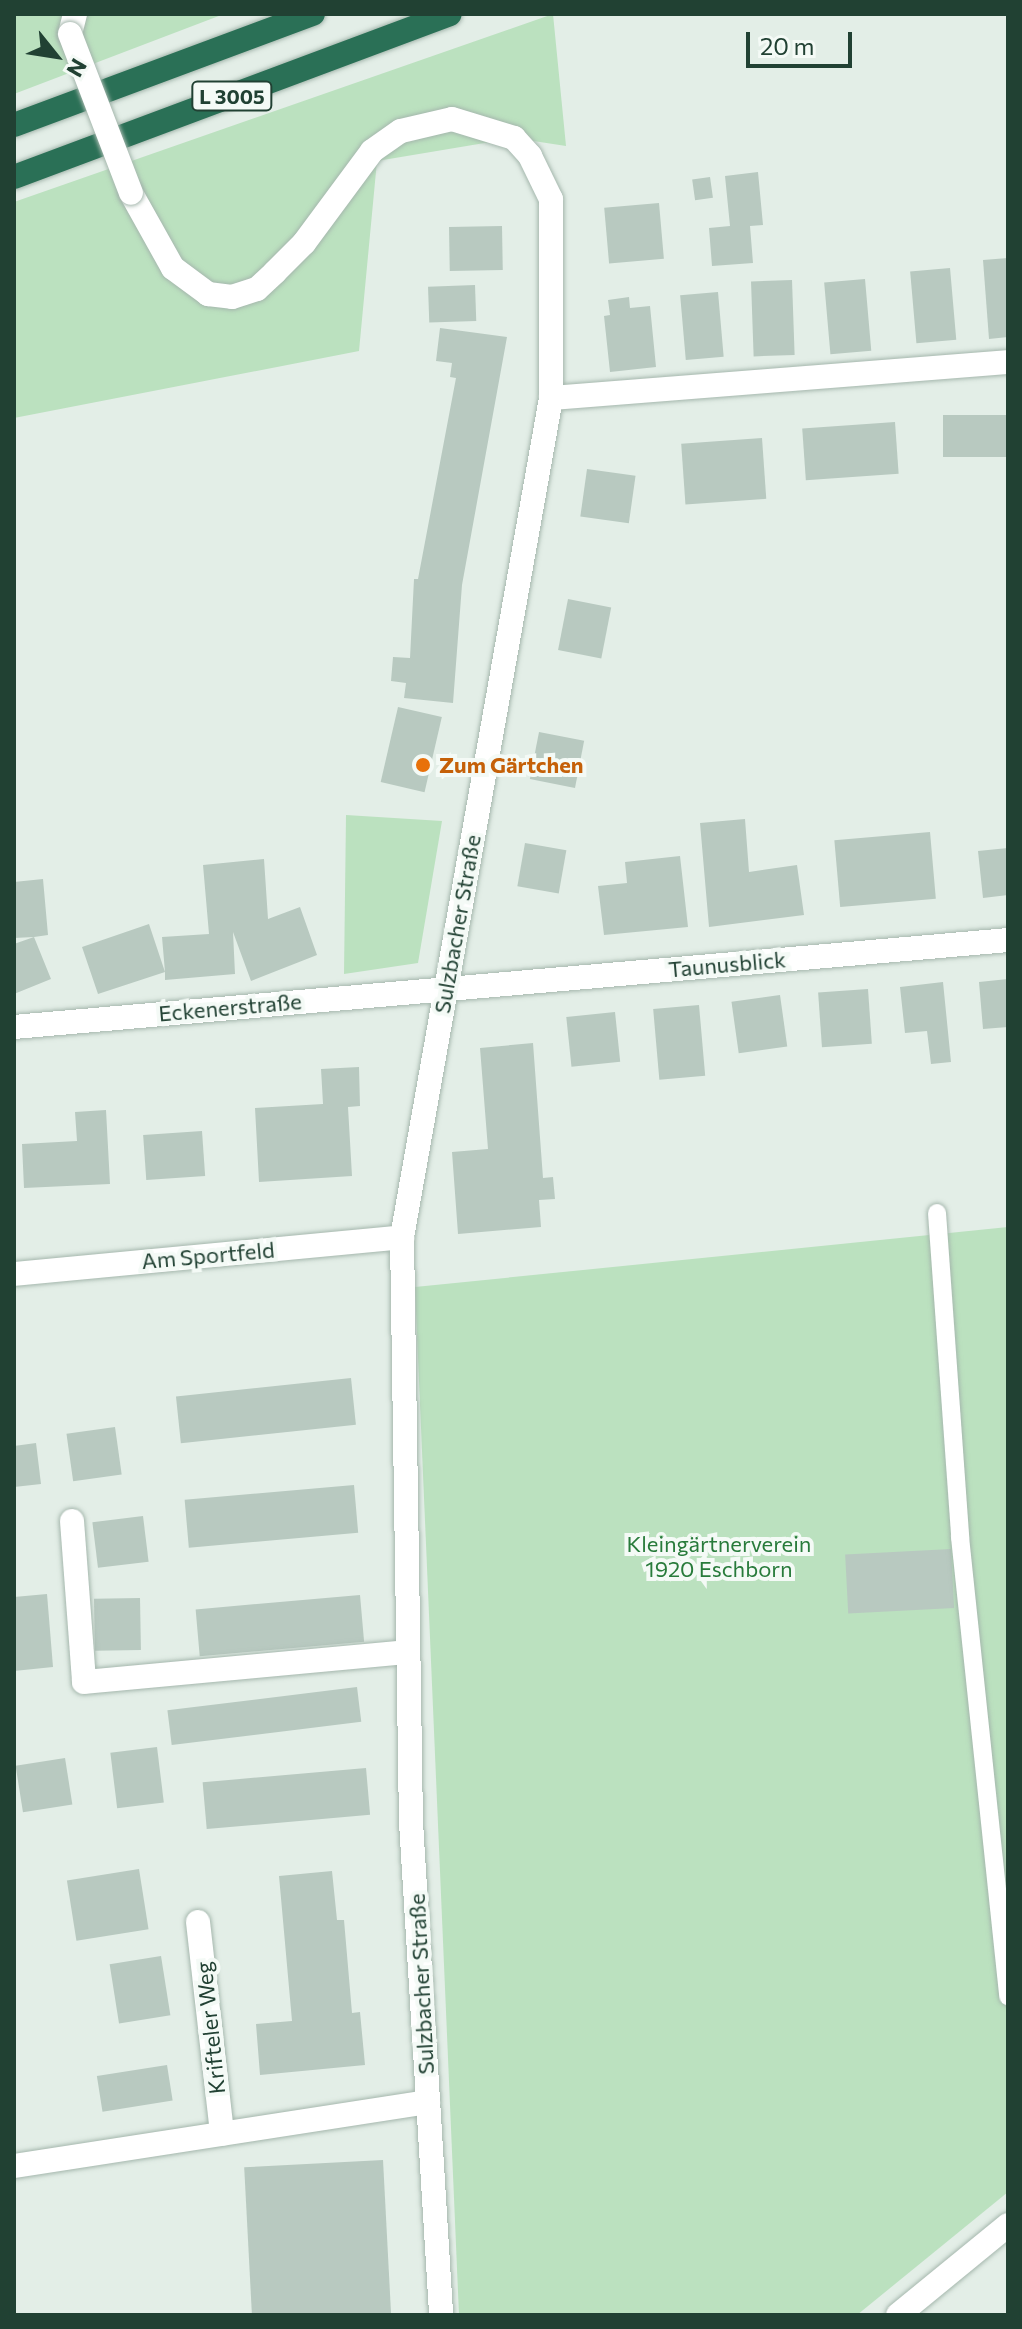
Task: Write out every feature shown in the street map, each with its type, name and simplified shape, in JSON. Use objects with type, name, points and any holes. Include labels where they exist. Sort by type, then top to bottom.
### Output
[{"type":"highway","name":"L 3005","points":[[14,125],[313,14]]},
{"type":"highway","name":"L 3005","points":[[14,177],[450,14]]},
{"type":"street","name":"Sulzbacher Straße","points":[[72,24],[131,193],[173,268],[208,294],[232,297],[257,289],[284,262],[372,151],[401,131],[452,119],[514,138],[530,156],[551,199],[551,398],[402,1237],[411,1822],[441,2315]]},
{"type":"street","points":[[551,398],[1008,362]]},
{"type":"street","name":"Taunusblick","points":[[446,987],[1008,940]]},
{"type":"street","name":"Eckenerstraße","points":[[14,1027],[446,987]]},
{"type":"street","name":"Am Sportfeld","points":[[14,1274],[402,1237]]},
{"type":"street","points":[[72,1521],[84,1682],[408,1652]]},
{"type":"street","name":"Krifteler Weg","points":[[198,1922],[222,2134]]},
{"type":"street","points":[[14,2166],[428,2102]]},
{"type":"street","points":[[898,2315],[1008,2225]]},
{"type":"lane","points":[[937,1213],[960,1537],[1008,1997]]},
{"type":"green space","points":[[14,14],[224,14],[14,94]]},
{"type":"green space","points":[[553,14],[566,146],[514,138],[377,161],[359,351],[14,418],[14,202]]},
{"type":"green space","points":[[346,815],[442,821],[418,963],[344,974]]},
{"type":"green space","name":"Kleingärtnerverein 1920 Eschborn","points":[[1008,1227],[1008,2192],[857,2315],[459,2315],[415,1287]]},
{"type":"building","points":[[758,172],[763,225],[750,226],[753,263],[712,266],[709,228],[730,226],[725,176]]},
{"type":"building","points":[[710,177],[713,198],[695,200],[692,180]]},
{"type":"building","points":[[659,203],[664,259],[609,264],[604,208]]},
{"type":"building","points":[[502,226],[503,270],[450,271],[449,227]]},
{"type":"building","points":[[1008,258],[1008,337],[989,339],[983,260]]},
{"type":"building","points":[[950,268],[956,340],[916,343],[910,271]]},
{"type":"building","points":[[865,279],[871,351],[830,354],[824,283]]},
{"type":"building","points":[[792,280],[795,355],[754,356],[751,281]]},
{"type":"building","points":[[475,285],[476,321],[429,323],[428,287]]},
{"type":"building","points":[[718,292],[724,357],[686,360],[680,295]]},
{"type":"building","points":[[629,297],[630,308],[650,306],[656,367],[610,372],[604,316],[610,315],[608,300]]},
{"type":"building","points":[[440,328],[507,337],[462,585],[453,703],[404,698],[406,683],[391,681],[393,657],[410,658],[414,579],[418,579],[456,378],[450,377],[452,363],[436,361]]},
{"type":"building","points":[[943,415],[1008,415],[1008,457],[943,457]]},
{"type":"building","points":[[895,422],[899,474],[806,480],[802,428]]},
{"type":"building","points":[[762,438],[766,499],[685,505],[681,444]]},
{"type":"building","points":[[587,469],[636,476],[629,523],[580,517]]},
{"type":"building","points":[[568,599],[611,607],[601,658],[558,650]]},
{"type":"building","points":[[398,707],[442,717],[425,792],[381,782]]},
{"type":"building","points":[[539,732],[584,741],[575,788],[530,779]]},
{"type":"building","points":[[745,819],[749,872],[797,865],[804,915],[709,927],[700,823]]},
{"type":"building","points":[[930,832],[936,899],[840,907],[834,840]]},
{"type":"building","points":[[525,843],[566,850],[559,894],[517,886]]},
{"type":"building","points":[[1008,848],[1008,895],[983,898],[978,851]]},
{"type":"building","points":[[680,856],[688,927],[604,935],[598,886],[627,883],[625,862]]},
{"type":"building","points":[[264,859],[268,919],[300,907],[317,955],[251,981],[233,932],[235,974],[165,980],[162,937],[209,934],[203,865]]},
{"type":"building","points":[[43,879],[48,935],[14,938],[14,882]]},
{"type":"building","points":[[149,924],[165,972],[98,994],[82,947]]},
{"type":"building","points":[[34,937],[51,979],[14,994],[14,944]]},
{"type":"building","points":[[1008,979],[1008,1027],[983,1029],[979,982]]},
{"type":"building","points":[[943,982],[951,1062],[931,1064],[927,1031],[905,1033],[900,987]]},
{"type":"building","points":[[868,989],[872,1044],[822,1047],[818,992]]},
{"type":"building","points":[[780,995],[787,1046],[739,1053],[731,1002]]},
{"type":"building","points":[[699,1005],[705,1076],[659,1080],[653,1009]]},
{"type":"building","points":[[615,1012],[620,1062],[571,1067],[566,1017]]},
{"type":"building","points":[[533,1043],[543,1178],[553,1177],[555,1199],[539,1200],[541,1227],[458,1234],[452,1152],[488,1149],[480,1048]]},
{"type":"building","points":[[359,1067],[360,1106],[348,1107],[352,1176],[259,1182],[255,1108],[323,1104],[321,1069]]},
{"type":"building","points":[[106,1110],[110,1184],[24,1188],[22,1144],[77,1141],[75,1112]]},
{"type":"building","points":[[202,1131],[205,1176],[146,1180],[143,1135]]},
{"type":"building","points":[[351,1378],[356,1425],[181,1443],[176,1396]]},
{"type":"building","points":[[115,1427],[122,1475],[73,1481],[66,1434]]},
{"type":"building","points":[[36,1443],[41,1484],[14,1487],[14,1446]]},
{"type":"building","points":[[354,1485],[358,1533],[189,1548],[185,1500]]},
{"type":"building","points":[[143,1516],[149,1562],[98,1568],[92,1522]]},
{"type":"building","points":[[951,1549],[954,1608],[848,1613],[845,1555]]},
{"type":"building","points":[[47,1594],[53,1667],[14,1671],[14,1597]]},
{"type":"building","points":[[360,1595],[364,1642],[200,1656],[196,1609]]},
{"type":"building","points":[[140,1598],[141,1650],[95,1651],[94,1599]]},
{"type":"building","points":[[357,1687],[361,1722],[172,1745],[167,1710]]},
{"type":"building","points":[[157,1747],[164,1803],[117,1808],[110,1753]]},
{"type":"building","points":[[65,1758],[72,1804],[23,1812],[16,1766]]},
{"type":"building","points":[[366,1768],[370,1815],[207,1829],[203,1782]]},
{"type":"building","points":[[139,1869],[149,1929],[76,1941],[67,1880]]},
{"type":"building","points":[[332,1871],[337,1920],[344,1920],[352,2013],[360,2012],[365,2065],[260,2075],[256,2024],[292,2021],[279,1876]]},
{"type":"building","points":[[161,1956],[170,2015],[119,2023],[110,1964]]},
{"type":"building","points":[[167,2065],[173,2101],[103,2112],[97,2076]]},
{"type":"building","points":[[383,2160],[391,2315],[252,2315],[244,2167]]},
{"type":"place","name":"Zum Gärtchen","points":[[423,765]]}]
